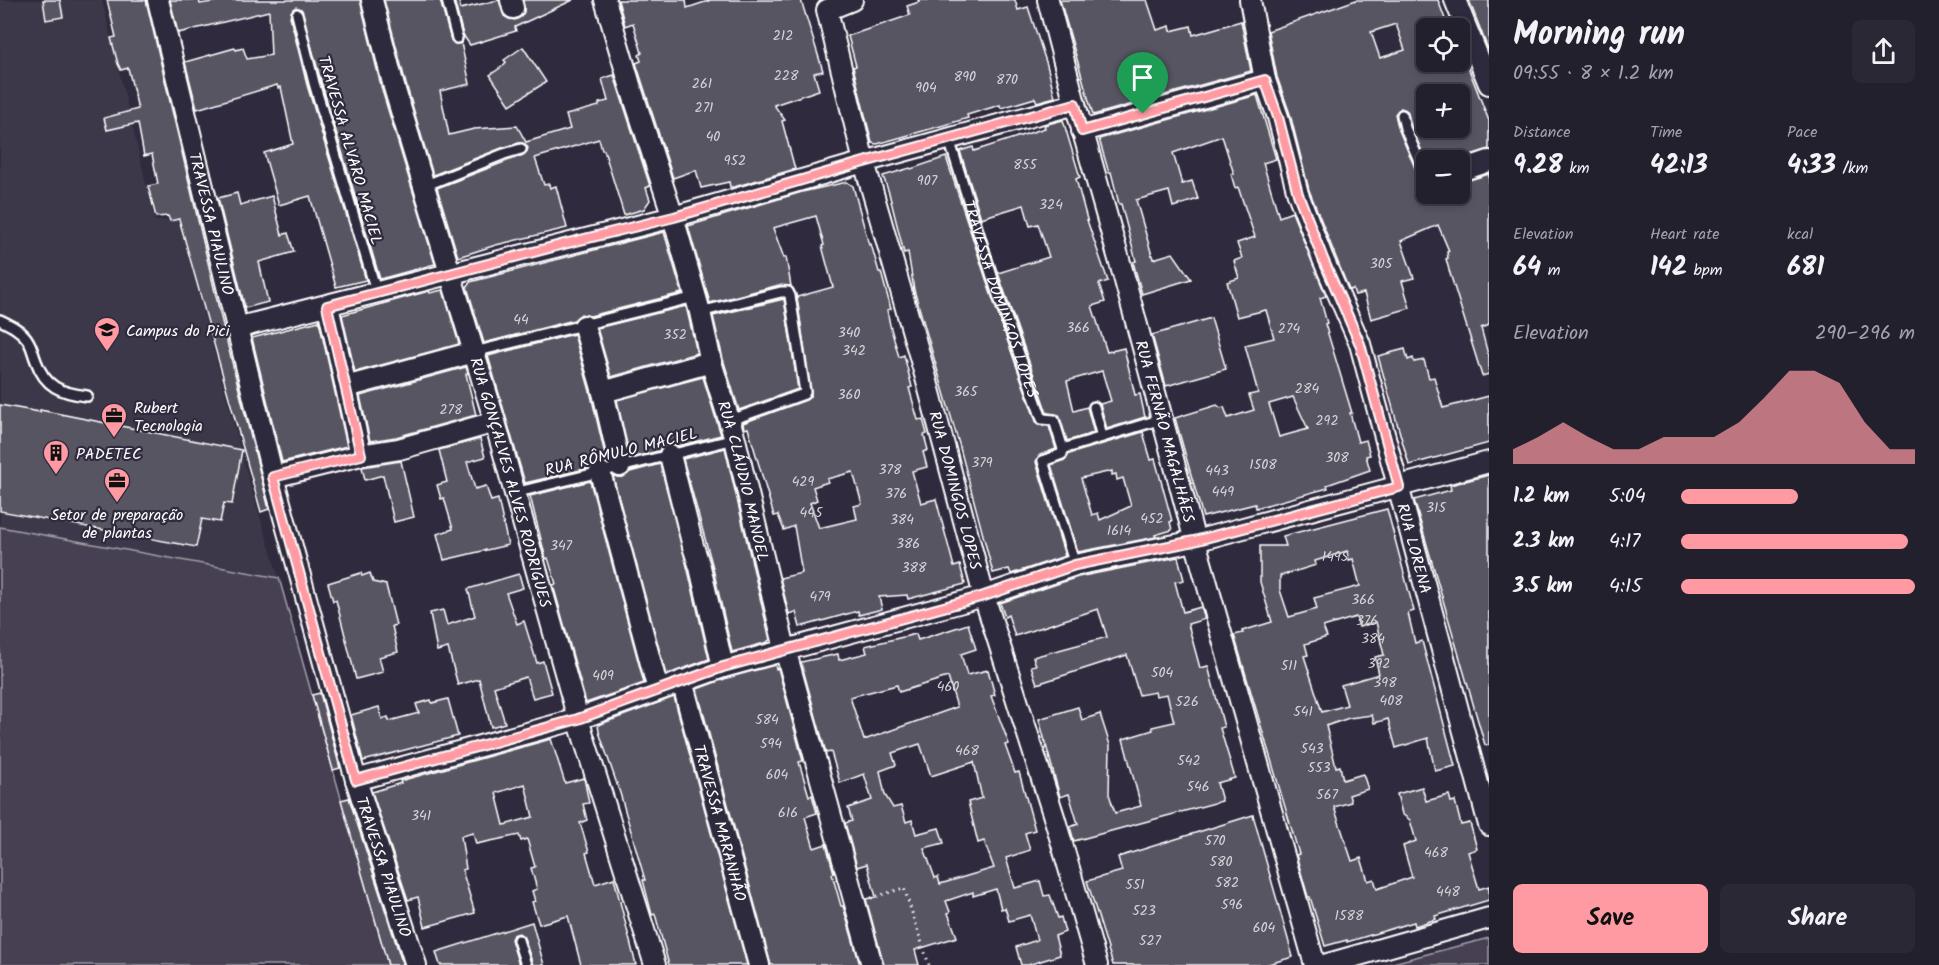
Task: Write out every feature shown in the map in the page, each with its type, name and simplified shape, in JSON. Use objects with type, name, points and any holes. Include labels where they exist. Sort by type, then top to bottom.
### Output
[{"type":"street","name":"TRAVESSA PIAULINO","points":[[158,0],[273,477],[356,780],[416,965]]},
{"type":"street","name":"RUA GONÇALVES ALVES RODRIGUES","points":[[372,0],[394,87],[495,422],[578,719],[655,965]]},
{"type":"street","name":"RUA CLÁUDIO MANOEL","points":[[605,0],[630,85],[674,217],[711,362],[732,430],[785,650],[872,965]]},
{"type":"street","name":"RUA DOMINGOS LOPES","points":[[852,0],[827,10],[864,162],[926,378],[984,596],[1055,820],[1097,965]]},
{"type":"street","name":"RUA FERNÃO MAGALHÃES","points":[[1048,0],[1194,541],[1315,965]]},
{"type":"street","name":"RUA LORENA","points":[[1250,0],[1265,80],[1278,117],[1298,194],[1360,344],[1489,825]]},
{"type":"street","points":[[1455,0],[1489,84]]},
{"type":"street","points":[[1082,131],[1265,80]]},
{"type":"street","points":[[236,328],[674,217],[1075,104]]},
{"type":"street","points":[[1470,168],[1489,161]]},
{"type":"street","points":[[327,306],[361,455]]},
{"type":"street","points":[[584,326],[603,392],[620,466]]},
{"type":"street","points":[[346,387],[474,352]]},
{"type":"street","points":[[603,392],[711,362]]},
{"type":"street","points":[[273,477],[361,455],[399,449],[495,422]]},
{"type":"street","points":[[670,455],[700,567],[723,667]]},
{"type":"street","points":[[356,780],[578,719],[723,667],[984,596],[1075,565],[1194,541],[1489,462]]},
{"type":"street","points":[[600,472],[658,690]]},
{"type":"street","name":"TRAVESSA MARANHÃO","points":[[682,681],[759,965]]},
{"type":"street","points":[[1324,965],[1489,918]]},
{"type":"lane","points":[[447,0],[457,38]]},
{"type":"lane","name":"TRAVESSA ALVARO MACIEL","points":[[297,14],[376,294]]},
{"type":"lane","points":[[1402,115],[1416,153]]},
{"type":"lane","name":"TRAVESSA DOMINGOS LOPES","points":[[949,139],[996,289],[1042,419],[1054,420],[1063,449]]},
{"type":"lane","points":[[424,186],[521,149]]},
{"type":"lane","name":"RUA RÔMULO MACIEL","points":[[514,493],[670,455],[732,430],[804,394],[788,292],[698,304]]},
{"type":"lane","points":[[474,352],[584,326],[698,304]]},
{"type":"lane","points":[[0,320],[27,338],[32,345],[41,374],[50,384],[73,394],[87,396]]},
{"type":"lane","points":[[1094,407],[1102,437]]},
{"type":"lane","points":[[1075,565],[1042,460],[1062,454],[1063,449],[1162,419]]},
{"type":"lane","points":[[518,940],[526,965]]},
{"type":"path","points":[[856,902],[904,888],[929,965]]},
{"type":"shaded area","name":"Campus do Pici","points":[[0,0],[102,0],[155,221],[178,219],[250,484],[279,578],[388,965],[0,965]]},
{"type":"shaded area","points":[[0,527],[279,578],[388,965],[0,965]]},
{"type":"shaded area","points":[[1489,938],[1489,965],[1385,965]]},
{"type":"building","points":[[43,0],[60,0],[63,17],[46,20]]},
{"type":"building","points":[[107,0],[146,0],[269,509],[261,512],[179,219],[170,221],[168,216],[156,217],[148,186],[158,184],[152,154],[144,156],[138,123],[107,130],[104,118],[138,109],[128,68],[121,70],[118,64],[111,38],[116,37]]},
{"type":"building","points":[[170,0],[199,0],[200,4],[225,0],[360,0],[382,90],[435,264],[380,279],[301,9],[296,7],[290,16],[307,85],[366,280],[336,287],[310,196],[279,205],[264,153],[293,144],[281,87],[278,88],[277,85],[197,109],[185,62],[235,48],[236,50],[243,48],[247,59],[271,55],[269,11],[178,33]]},
{"type":"building","points":[[384,0],[440,0],[451,40],[455,44],[461,43],[470,84],[440,91],[449,135],[474,129],[517,126],[526,142],[570,129],[566,115],[599,106],[599,103],[608,101],[602,79],[614,75],[650,186],[646,188],[650,200],[644,209],[624,215],[599,139],[535,158],[544,185],[549,184],[550,188],[556,186],[567,228],[496,245],[458,257],[437,188],[523,155],[528,148],[525,144],[519,143],[433,175]]},
{"type":"building","points":[[454,0],[459,0],[460,9],[499,0],[504,16],[515,20],[524,12],[523,0],[573,0],[515,27],[516,31],[470,45],[463,35]]},
{"type":"building","points":[[618,0],[686,0],[687,8],[711,0],[801,0],[823,71],[814,73],[819,90],[774,105],[785,120],[782,121],[795,169],[734,187],[730,187],[729,182],[701,188],[696,170],[673,178],[636,63],[641,61],[639,55],[642,53],[633,23],[625,26]]},
{"type":"building","points":[[918,0],[1015,0],[1018,10],[1028,7],[1055,97],[1037,102],[1035,98],[1001,108],[1000,105],[967,115],[968,118],[948,124],[877,144],[872,143],[853,67],[856,66],[848,36],[910,15],[907,6],[919,2]]},
{"type":"building","points":[[1060,0],[1147,0],[1157,30],[1170,26],[1171,31],[1191,26],[1193,35],[1241,21],[1251,71],[1093,115]]},
{"type":"building","points":[[1356,0],[1438,0],[1445,18],[1416,18],[1416,72],[1470,72],[1489,121],[1489,149],[1470,155],[1470,150],[1421,150],[1416,138],[1470,138],[1470,84],[1416,84],[1416,138],[1407,111],[1401,108],[1395,114],[1399,130],[1416,170],[1416,204],[1470,204],[1470,180],[1489,174],[1489,325],[1481,328],[1489,358],[1489,374],[1482,376],[1446,259],[1449,251],[1438,225],[1401,241],[1414,278],[1402,281],[1410,308],[1371,319],[1364,293],[1355,295],[1353,289],[1349,290],[1309,190],[1290,114],[1277,77],[1268,31]],"holes":[[[1396,24],[1405,50],[1380,58],[1371,32]]]},
{"type":"building","points":[[1469,0],[1489,0],[1489,49],[1488,49]]},
{"type":"building","points":[[523,47],[546,82],[510,105],[490,75],[503,66],[506,62],[504,60]]},
{"type":"building","points":[[1257,95],[1276,159],[1263,163],[1279,217],[1292,212],[1326,296],[1320,298],[1327,323],[1325,324],[1352,413],[1350,413],[1358,442],[1366,440],[1370,455],[1366,456],[1370,470],[1327,485],[1328,488],[1256,508],[1255,504],[1203,517],[1175,418],[1217,405],[1224,407],[1228,418],[1254,410],[1249,395],[1258,393],[1245,345],[1274,338],[1266,310],[1237,317],[1227,282],[1239,278],[1234,261],[1242,258],[1237,243],[1255,237],[1238,187],[1235,188],[1231,174],[1234,174],[1222,136],[1173,153],[1182,184],[1192,181],[1198,199],[1173,207],[1169,191],[1136,200],[1153,259],[1173,253],[1191,279],[1142,294],[1121,204],[1119,204],[1099,139]],"holes":[[[1293,397],[1308,429],[1279,437],[1269,404]]]},
{"type":"building","points":[[1063,120],[1080,177],[1076,179],[1088,223],[1108,281],[1099,284],[1105,302],[1092,306],[1107,352],[1124,348],[1135,395],[1140,394],[1145,417],[1107,429],[1100,404],[1111,401],[1102,371],[1067,381],[1074,411],[1087,407],[1094,433],[1067,441],[1059,415],[1047,413],[998,273],[1049,257],[1038,224],[1030,226],[1024,205],[981,218],[960,151],[973,147],[974,151]]},
{"type":"building","points":[[946,157],[1036,421],[1038,425],[1049,426],[1056,449],[1040,455],[1036,462],[1065,556],[1011,574],[1009,569],[993,573],[959,444],[914,290],[908,252],[904,253],[883,176]]},
{"type":"building","points":[[847,182],[853,186],[869,245],[871,244],[879,272],[881,272],[891,309],[887,310],[899,357],[904,355],[912,387],[909,388],[918,420],[923,419],[927,434],[924,435],[928,450],[923,452],[927,467],[912,471],[921,503],[936,499],[954,567],[960,565],[965,584],[908,599],[907,595],[879,597],[882,609],[859,615],[858,611],[800,627],[796,612],[789,614],[780,578],[802,573],[794,526],[784,530],[778,515],[774,516],[748,428],[744,429],[743,423],[806,400],[811,395],[797,297],[833,287],[816,216],[773,228],[784,258],[786,257],[791,286],[779,285],[710,303],[688,226],[802,192]],"holes":[[[853,472],[862,504],[854,506],[857,519],[819,528],[810,503],[817,500],[813,487],[828,482],[827,479]]]},
{"type":"building","points":[[237,193],[240,205],[272,196],[282,235],[288,233],[294,252],[259,262],[268,302],[245,308],[218,198]]},
{"type":"building","points":[[664,232],[682,293],[590,316],[581,314],[574,320],[484,343],[467,287],[470,282]]},
{"type":"building","points":[[443,290],[459,344],[355,372],[342,315],[429,291],[430,293]]},
{"type":"building","points":[[784,299],[798,389],[739,410],[723,359],[713,316]]},
{"type":"building","points":[[686,306],[697,353],[611,377],[597,328]]},
{"type":"building","points":[[1211,318],[1226,369],[1166,386],[1152,335]]},
{"type":"building","points":[[319,321],[347,446],[282,462],[252,338]]},
{"type":"building","points":[[574,334],[607,463],[603,460],[596,461],[589,468],[525,483],[488,356]]},
{"type":"building","points":[[1405,349],[1408,360],[1413,358],[1414,362],[1424,360],[1429,378],[1434,377],[1443,408],[1489,396],[1489,443],[1409,465],[1378,356]]},
{"type":"building","points":[[466,367],[476,415],[396,437],[370,441],[360,396]]},
{"type":"building","points":[[703,377],[721,435],[678,446],[668,443],[659,451],[630,458],[617,400]]},
{"type":"building","name":"PADETEC","points":[[0,405],[40,412],[40,410],[242,450],[232,504],[224,503],[220,522],[202,519],[196,547],[0,511]]},
{"type":"building","points":[[1143,432],[1151,460],[1155,459],[1172,521],[1170,522],[1172,530],[1155,535],[1156,537],[1078,552],[1051,465],[1065,460],[1069,454]],"holes":[[[1112,471],[1112,475],[1116,474],[1117,480],[1123,478],[1131,506],[1100,520],[1098,513],[1092,515],[1081,478]]]},
{"type":"building","points":[[480,439],[485,457],[467,462],[475,489],[486,486],[491,501],[498,499],[508,545],[444,560],[437,534],[453,529],[444,498],[441,499],[437,485],[447,482],[439,450]]},
{"type":"building","points":[[725,448],[770,640],[732,652],[712,564],[683,459]]},
{"type":"building","points":[[401,461],[414,517],[394,522],[383,475],[365,480],[362,467]]},
{"type":"building","points":[[660,464],[709,659],[666,675],[613,476],[623,477],[630,472]]},
{"type":"building","points":[[1489,475],[1489,745],[1485,745],[1414,500],[1451,490],[1450,485]]},
{"type":"building","points":[[590,481],[644,683],[586,703],[553,585],[556,584],[548,558],[546,559],[530,496]]},
{"type":"building","points":[[1387,509],[1414,611],[1408,613],[1415,643],[1422,641],[1455,766],[1435,771],[1428,738],[1396,748],[1388,719],[1374,723],[1372,715],[1349,718],[1326,726],[1336,767],[1340,766],[1343,780],[1363,774],[1368,789],[1349,795],[1351,802],[1334,807],[1352,861],[1361,858],[1368,881],[1374,879],[1377,889],[1412,877],[1403,846],[1416,841],[1410,820],[1402,814],[1397,794],[1422,787],[1426,801],[1449,795],[1451,802],[1455,801],[1461,825],[1470,823],[1477,849],[1468,852],[1479,889],[1489,886],[1489,900],[1435,916],[1436,919],[1415,926],[1414,922],[1347,942],[1347,940],[1325,946],[1310,897],[1308,897],[1296,855],[1299,854],[1234,635],[1272,622],[1260,582],[1260,546],[1286,546],[1283,536]],"holes":[[[1347,551],[1349,560],[1353,559],[1360,586],[1314,598],[1317,609],[1289,617],[1280,590],[1280,576],[1316,565],[1315,561]],[[1356,617],[1359,627],[1376,622],[1384,655],[1375,657],[1379,674],[1341,685],[1347,705],[1322,712],[1304,656],[1308,655],[1305,644],[1327,637],[1323,627]]]},
{"type":"building","points":[[1178,557],[1184,580],[1175,582],[1183,612],[1201,607],[1205,619],[1188,624],[1200,668],[1208,666],[1224,727],[1220,728],[1235,778],[1217,783],[1222,801],[1074,841],[1070,827],[1078,824],[1069,794],[1060,797],[1039,719],[1078,707],[1082,720],[1100,714],[1110,745],[1109,794],[1115,813],[1141,806],[1123,739],[1153,730],[1152,727],[1174,722],[1167,694],[1156,696],[1155,692],[1139,695],[1127,655],[1037,684],[1031,666],[1036,665],[1033,657],[1107,637],[1098,609],[1015,636],[1008,615],[1005,617],[1000,603],[1078,577]]},
{"type":"building","points":[[361,573],[362,576],[370,573],[373,582],[386,585],[396,625],[392,626],[398,652],[379,657],[383,672],[356,679],[336,600],[333,601],[328,583]]},
{"type":"building","points":[[519,574],[523,588],[506,593],[517,624],[524,621],[537,663],[543,661],[552,693],[533,698],[526,677],[494,687],[505,723],[491,727],[479,679],[458,685],[448,648],[437,651],[430,613],[443,610],[447,625],[475,616],[468,589]]},
{"type":"building","points":[[968,624],[976,649],[961,654],[967,675],[988,670],[995,695],[991,696],[1009,744],[1005,745],[1015,773],[1019,772],[1035,830],[1025,833],[1030,850],[1006,858],[1015,888],[1040,881],[1044,896],[1050,895],[1058,918],[1061,917],[1065,932],[1055,936],[1060,955],[1021,965],[1016,947],[1037,940],[1030,915],[1009,921],[1005,908],[1001,909],[996,889],[973,896],[973,892],[946,901],[957,937],[915,950],[919,965],[884,965],[866,899],[876,897],[867,864],[857,867],[845,823],[852,821],[848,808],[872,800],[864,774],[840,783],[831,752],[826,753],[801,662],[838,654],[839,660],[867,653],[865,646],[916,634],[918,640]],"holes":[[[948,677],[957,707],[864,740],[850,697],[897,685],[899,692]],[[920,744],[931,776],[974,762],[982,798],[968,802],[978,843],[984,841],[994,868],[940,884],[938,877],[935,878],[924,848],[944,843],[939,828],[916,834],[912,820],[906,822],[901,806],[893,808],[885,795],[880,771],[896,765],[892,753]]]},
{"type":"building","points":[[775,665],[776,669],[778,668],[803,761],[799,762],[809,796],[812,795],[817,813],[805,817],[814,848],[826,844],[834,873],[832,874],[860,965],[771,965],[697,689]]},
{"type":"building","points":[[320,693],[340,768],[333,770],[312,695]]},
{"type":"building","points":[[674,697],[747,965],[669,965],[655,914],[652,915],[643,880],[645,880],[620,793],[599,732],[598,725]]},
{"type":"building","points":[[448,699],[458,736],[363,761],[351,715],[379,707],[382,719],[388,717],[389,721],[419,713],[416,704]]},
{"type":"building","points":[[551,739],[565,783],[584,778],[589,803],[583,804],[587,820],[580,823],[589,852],[586,853],[595,884],[614,878],[636,965],[581,965],[568,916],[539,924],[532,902],[535,901],[532,891],[537,889],[531,868],[535,867],[527,839],[521,841],[519,835],[476,844],[473,833],[461,836],[466,869],[462,870],[475,913],[425,927],[418,897],[408,900],[372,792],[401,783],[400,781]],"holes":[[[525,784],[533,817],[504,825],[496,793]]]},
{"type":"building","points":[[349,798],[403,965],[388,965],[341,800]]},
{"type":"building","points":[[1253,815],[1293,957],[1265,965],[1113,965],[1087,881],[1122,871],[1118,857]]},
{"type":"building","points":[[532,922],[544,965],[533,965],[524,938],[519,933],[513,935],[511,939],[519,965],[440,965],[436,952]]},
{"type":"place","name":"Campus do Pici","points":[[107,353]]},
{"type":"place","name":"Rubert Tecnologia","points":[[114,439]]},
{"type":"place","name":"PADETEC","points":[[56,476]]},
{"type":"place","name":"Setor de preparação de plantas","points":[[117,504]]},
{"type":"route","points":[[1265,80],[1278,117],[1298,194],[1360,344],[1399,487],[1194,541],[1075,565],[984,596],[723,667],[578,719],[356,780],[273,477],[361,455],[327,306],[674,217],[1075,104],[1082,131],[1143,114],[1265,80]]}]
